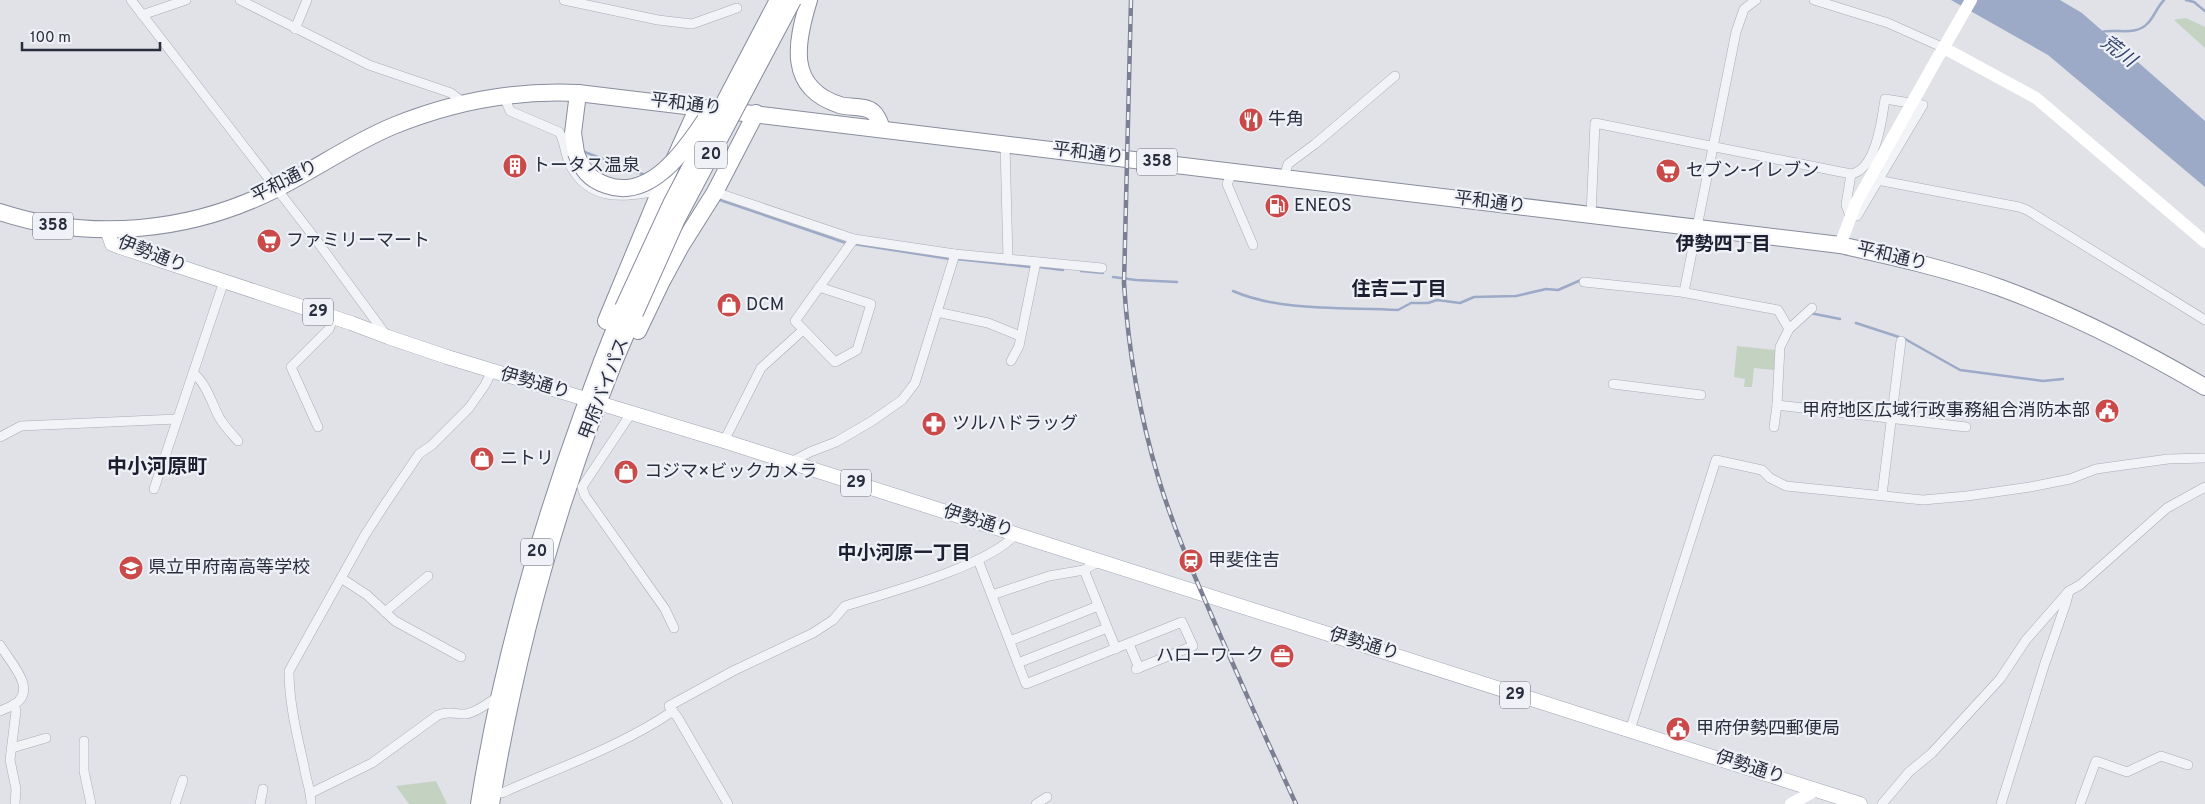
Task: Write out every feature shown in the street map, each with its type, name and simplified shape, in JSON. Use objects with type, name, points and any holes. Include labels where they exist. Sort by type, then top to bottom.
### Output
[{"type":"highway","name":"甲府バイパス","points":[[479,804],[499,696],[518,614],[554,494],[671,204],[778,0]]},
{"type":"highway","name":"甲府バイパス","points":[[492,798],[526,633],[592,397],[624,340],[629,310],[793,0]]},
{"type":"highway","points":[[810,0],[801,26],[798,50],[800,70],[807,83],[828,101],[843,106],[870,110],[875,113],[882,128]]},
{"type":"highway","points":[[578,92],[573,133],[576,153],[582,168],[593,180],[621,189],[632,188],[654,178],[695,136],[728,82],[759,22],[770,15]]},
{"type":"highway","name":"平和通り","points":[[0,212],[44,225],[107,229],[166,225],[204,217],[229,209],[276,189],[384,130],[416,117],[464,103],[504,96],[543,91],[578,92],[1840,245],[1935,267],[2000,288],[2051,308],[2106,333],[2205,387]]},
{"type":"highway","points":[[592,397],[586,374],[660,191],[698,107]]},
{"type":"highway","points":[[624,340],[638,333],[661,283],[681,246],[715,192],[756,113]]},
{"type":"main road","name":"伊勢通り","points":[[107,229],[112,244],[334,317],[388,337],[492,371],[592,397],[632,412],[1015,535],[1860,804]]},
{"type":"street","points":[[131,0],[314,237],[388,337]]},
{"type":"street","points":[[142,15],[186,0]]},
{"type":"street","points":[[240,0],[369,65],[451,93],[464,103]]},
{"type":"street","points":[[295,29],[308,0]]},
{"type":"street","points":[[564,0],[650,18],[692,24],[737,8]]},
{"type":"street","points":[[1684,292],[1736,32],[1744,9],[1756,0]]},
{"type":"street","points":[[1814,0],[1888,24],[1943,48],[2024,90],[2036,98],[2205,242]]},
{"type":"street","points":[[1840,245],[1856,203],[1971,0]]},
{"type":"street","points":[[1284,177],[1288,164],[1315,144],[1395,76]]},
{"type":"street","points":[[504,96],[510,111],[559,132],[570,165],[589,186],[614,196],[660,191]]},
{"type":"street","points":[[1591,215],[1595,123],[1851,174],[1857,173],[1863,168],[1877,143],[1886,99],[1922,105],[1857,216],[1850,216]]},
{"type":"street","points":[[1005,144],[1008,259]]},
{"type":"street","points":[[1233,171],[1227,184],[1253,245]]},
{"type":"street","points":[[1850,216],[1846,205],[1851,174]]},
{"type":"street","points":[[1877,180],[2027,210],[2205,320]]},
{"type":"street","points":[[715,192],[854,239],[955,254],[1102,268]]},
{"type":"street","points":[[819,287],[870,304],[857,350],[835,362],[795,321],[819,287],[854,239]]},
{"type":"street","points":[[791,462],[836,442],[902,400],[915,383],[955,254]]},
{"type":"street","points":[[1011,361],[1019,346],[1036,262]]},
{"type":"street","points":[[154,489],[224,282]]},
{"type":"street","points":[[1584,282],[1684,292],[1778,310],[1789,329]]},
{"type":"street","points":[[1774,427],[1780,347],[1789,329],[1812,308]]},
{"type":"street","points":[[937,312],[988,323],[1020,336]]},
{"type":"street","points":[[318,427],[291,367],[329,330],[334,317]]},
{"type":"street","points":[[724,441],[761,368],[803,330]]},
{"type":"street","points":[[1882,495],[1901,341]]},
{"type":"street","points":[[311,804],[311,793],[304,769],[289,688],[289,671],[370,528],[419,454],[432,445],[469,408],[492,371]]},
{"type":"street","points":[[193,373],[198,377],[214,404],[217,414],[238,441]]},
{"type":"street","points":[[1613,384],[1701,395]]},
{"type":"street","points":[[1777,405],[1966,427]]},
{"type":"street","points":[[632,412],[582,488],[585,496],[665,609],[674,628]]},
{"type":"street","points":[[0,437],[21,426],[177,419]]},
{"type":"street","points":[[1630,730],[1716,460],[1762,470],[1770,478],[1786,486],[1923,500],[1966,496],[2070,479],[2096,469],[2168,459],[2205,458]]},
{"type":"street","points":[[1882,804],[1909,772],[1932,753],[2000,679],[2026,640],[2068,591],[2080,585],[2167,508],[2205,487]]},
{"type":"street","points":[[726,803],[669,706],[733,671],[813,633],[833,620],[845,606],[978,560],[1006,545],[1015,535]]},
{"type":"street","points":[[978,560],[1026,684],[1182,622],[1192,646],[1137,669],[1129,644]]},
{"type":"street","points":[[992,595],[1049,576],[1084,570],[1100,561]]},
{"type":"street","points":[[1084,570],[1116,649]]},
{"type":"street","points":[[385,612],[428,576]]},
{"type":"street","points":[[341,578],[367,596],[394,621],[461,657]]},
{"type":"street","points":[[2001,804],[2045,663],[2066,603],[2068,591]]},
{"type":"street","points":[[1010,641],[1098,606]]},
{"type":"street","points":[[1018,663],[1107,628]]},
{"type":"street","points":[[0,645],[24,682],[24,691],[21,699],[0,711]]},
{"type":"street","points":[[311,793],[372,763],[438,714],[448,711],[464,714],[472,712],[499,696]]},
{"type":"street","points":[[14,704],[16,711],[10,760],[16,789],[15,804]]},
{"type":"street","points":[[492,798],[586,758],[651,726],[672,711]]},
{"type":"street","points":[[12,748],[46,738]]},
{"type":"street","points":[[84,741],[84,771],[91,804]]},
{"type":"street","points":[[2080,804],[2096,761],[2126,772],[2161,756],[2188,765]]},
{"type":"street","points":[[175,804],[183,780]]},
{"type":"street","points":[[260,804],[263,789]]},
{"type":"street","points":[[1792,804],[1816,790]]},
{"type":"street","points":[[1036,804],[1047,797]]},
{"type":"green space","points":[[2186,18],[2205,27],[2205,48],[2174,20]]},
{"type":"green space","points":[[1737,346],[1775,350],[1774,370],[1754,368],[1752,387],[1744,387],[1745,379],[1734,377]]},
{"type":"green space","points":[[436,781],[447,804],[409,804],[396,786]]},
{"type":"water","name":"荒川","points":[[1951,0],[2060,0],[2082,13],[2205,121],[2205,187],[2048,55]]},
{"type":"waterway","name":"荒川","points":[[2101,32],[2131,31],[2143,27],[2150,21],[2164,0]]},
{"type":"waterway","points":[[2186,0],[2194,2],[2205,11]]},
{"type":"waterway","points":[[582,151],[645,175]]},
{"type":"waterway","points":[[717,199],[849,244]]},
{"type":"waterway","points":[[854,244],[950,259]]},
{"type":"waterway","points":[[956,259],[1031,267]]},
{"type":"waterway","points":[[1039,267],[1063,270]]},
{"type":"waterway","points":[[1081,271],[1103,273]]},
{"type":"waterway","points":[[1113,277],[1177,282]]},
{"type":"waterway","points":[[1233,291],[1252,298],[1293,305],[1398,310],[1411,303],[1428,303],[1437,300],[1460,303],[1474,297],[1516,296],[1546,289],[1558,290],[1581,280]]},
{"type":"waterway","points":[[1810,313],[1840,319]]},
{"type":"waterway","points":[[1856,323],[1905,339],[1960,370],[2043,381],[2063,379]]},
{"type":"railway","points":[[1131,0],[1124,283],[1128,333],[1136,383],[1152,456],[1165,500],[1195,578],[1296,804]]},
{"type":"place","name":"牛角","points":[[1251,120]]},
{"type":"place","name":"トータス温泉","points":[[515,166]]},
{"type":"place","name":"セブン-イレブン","points":[[1668,171]]},
{"type":"place","name":"ENEOS","points":[[1277,206]]},
{"type":"place","name":"ファミリーマート","points":[[269,241]]},
{"type":"place","name":"DCM","points":[[729,305]]},
{"type":"place","name":"甲府地区広域行政事務組合消防本部","points":[[2107,411]]},
{"type":"place","name":"ツルハドラッグ","points":[[934,424]]},
{"type":"place","name":"ニトリ","points":[[482,459]]},
{"type":"place","name":"コジマ×ビックカメラ","points":[[626,472]]},
{"type":"place","name":"甲斐住吉","points":[[1191,561]]},
{"type":"place","name":"県立甲府南高等学校","points":[[131,568]]},
{"type":"place","name":"ハローワーク","points":[[1282,656]]},
{"type":"place","name":"甲府伊勢四郵便局","points":[[1678,729]]},
{"type":"district","name":"伊勢四丁目","points":[[1723,245]]},
{"type":"district","name":"住吉二丁目","points":[[1399,290]]},
{"type":"district","name":"中小河原町","points":[[157,468]]},
{"type":"district","name":"中小河原一丁目","points":[[904,554]]}]
